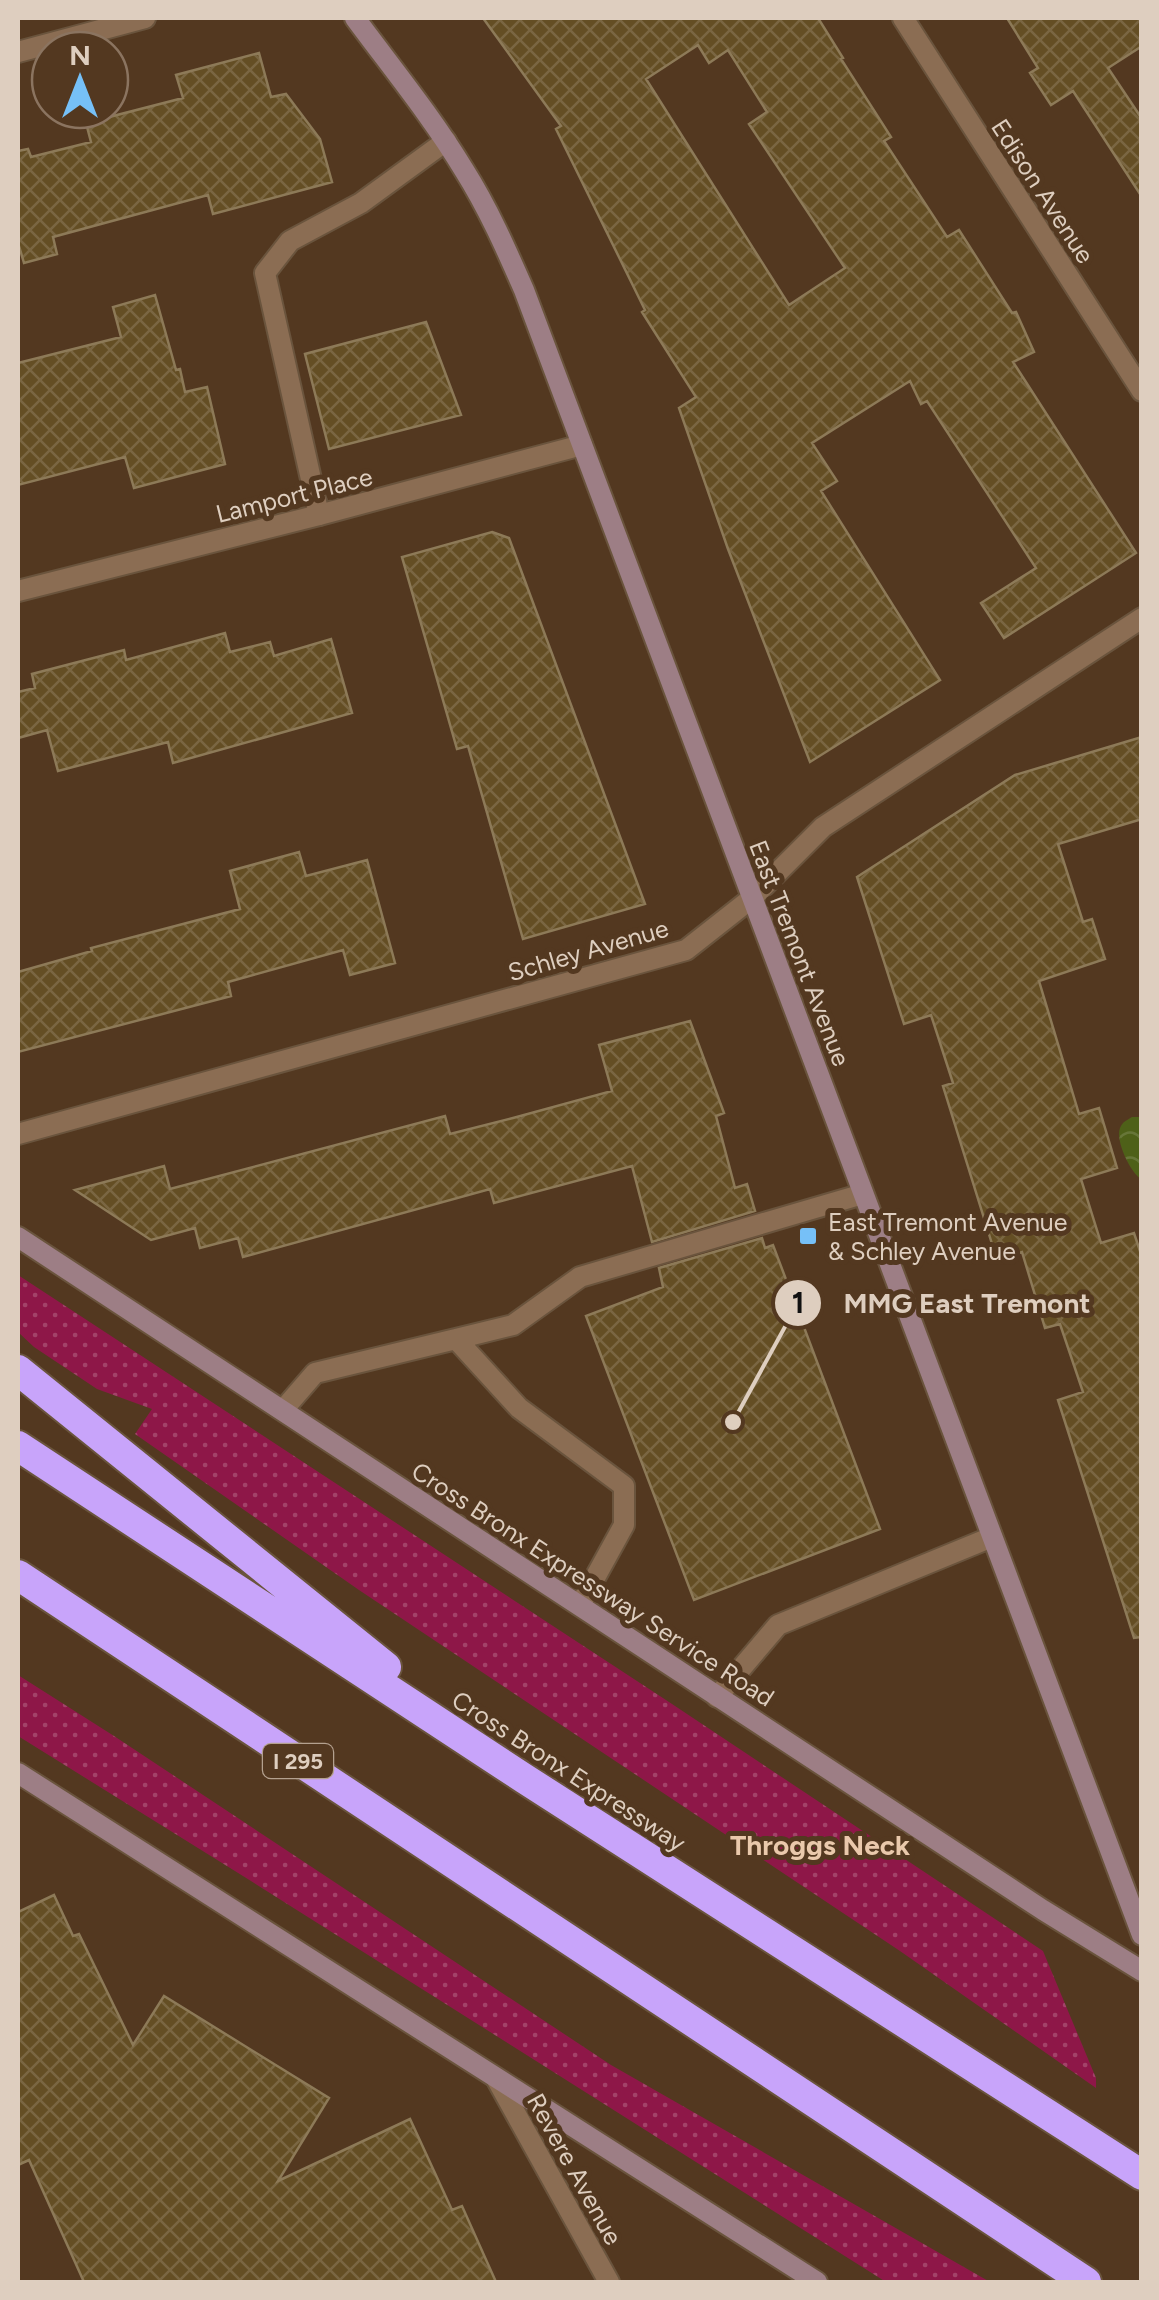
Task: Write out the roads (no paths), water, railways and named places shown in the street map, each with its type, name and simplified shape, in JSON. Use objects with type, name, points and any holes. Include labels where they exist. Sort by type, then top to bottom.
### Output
[{"type":"highway","points":[[18,1370],[525,1779]]},
{"type":"highway","name":"Cross Bronx Expressway","points":[[18,1446],[525,1779],[1142,2175]]},
{"type":"highway","name":"I 295","points":[[26,1582],[1086,2282]]},
{"type":"main road","name":"East Tremont Avenue","points":[[355,18],[467,174],[506,249],[545,343],[1142,1936]]},
{"type":"main road","name":"Cross Bronx Expressway Service Road","points":[[18,1237],[1026,1900],[1142,1971]]},
{"type":"main road","points":[[18,1773],[817,2282]]},
{"type":"street","points":[[18,52],[145,18]]},
{"type":"street","name":"Edison Avenue","points":[[902,18],[1142,391]]},
{"type":"street","points":[[319,516],[265,274],[290,240],[362,202],[446,141]]},
{"type":"street","name":"Lamport Place","points":[[18,590],[319,516],[582,444]]},
{"type":"street","name":"Schley Avenue","points":[[18,1134],[686,950],[752,898],[824,827],[1142,618]]},
{"type":"street","points":[[283,1410],[315,1373],[513,1325],[580,1277],[864,1194]]},
{"type":"street","points":[[456,1339],[518,1408],[624,1486],[624,1525],[580,1605]]},
{"type":"street","points":[[717,1697],[778,1625],[992,1538]]},
{"type":"street","name":"Revere Avenue","points":[[498,2080],[609,2282]]},
{"type":"water","points":[[1132,1117],[1141,1117],[1141,1179],[1129,1164],[1120,1141],[1121,1126]]},
{"type":"place","name":"East Tremont Avenue & Schley Avenue","points":[[808,1236]]},
{"type":"place","name":"MMG East Tremont","points":[[733,1422]]},
{"type":"district","name":"Throggs Neck","points":[[820,1845]]}]
